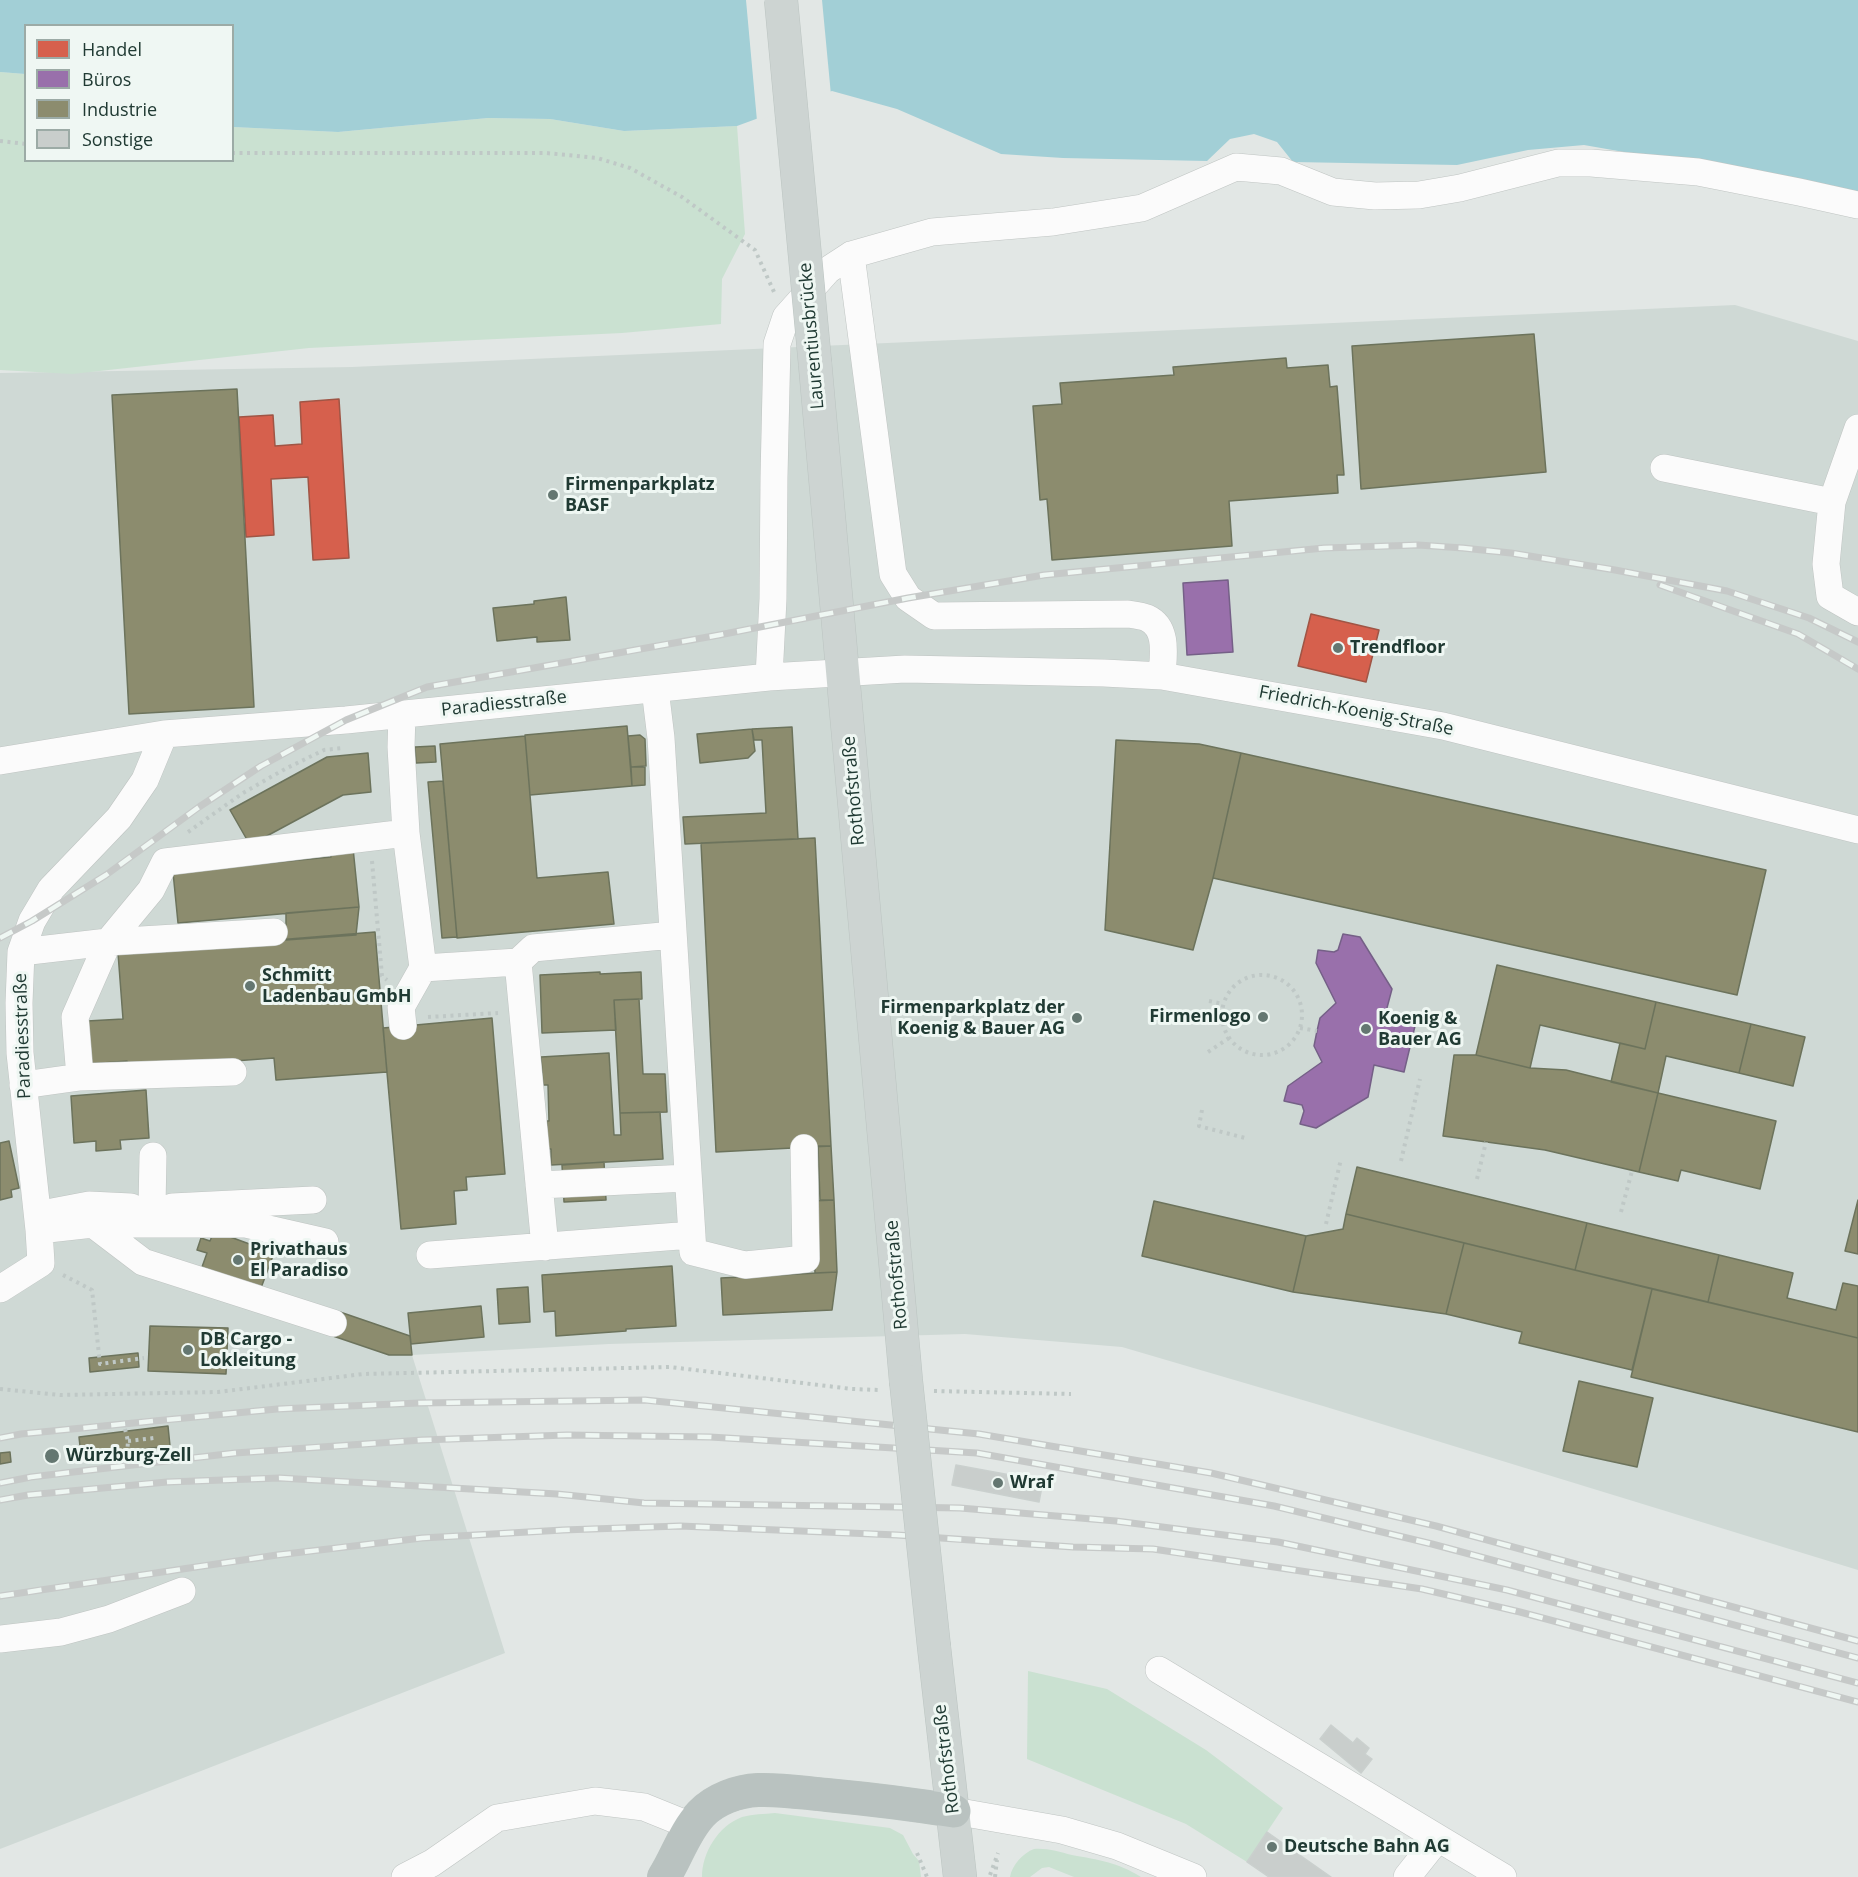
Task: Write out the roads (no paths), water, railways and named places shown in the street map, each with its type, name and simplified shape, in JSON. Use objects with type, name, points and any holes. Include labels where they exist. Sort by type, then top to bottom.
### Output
[{"type":"highway","points":[[664,1877],[687,1833],[702,1813],[718,1801],[734,1794],[757,1790],[894,1802],[954,1811]]},
{"type":"highway","points":[[682,1877],[681,1866],[687,1833]]},
{"type":"main road","name":"Laurentiusbrücke","points":[[781,0],[844,673]]},
{"type":"main road","name":"Rothofstraße","points":[[844,673],[934,1647],[960,1877]]},
{"type":"street","points":[[769,677],[773,599],[777,344],[786,317],[828,270],[851,255],[932,232],[1053,222],[1142,208],[1236,167],[1281,171],[1333,192],[1375,196],[1419,195],[1460,188],[1558,164],[1591,163],[1698,172],[1858,205]]},
{"type":"street","points":[[851,255],[893,574],[908,598],[934,616],[1128,614],[1149,618],[1164,640],[1162,676]]},
{"type":"street","points":[[1858,428],[1832,502],[1826,564],[1830,596],[1858,612]]},
{"type":"street","points":[[1664,468],[1832,502]]},
{"type":"street","name":"Friedrich-Koenig-Straße","points":[[844,673],[905,669],[1162,676],[1443,726],[1858,830]]},
{"type":"street","name":"Paradiesstraße","points":[[0,761],[164,734],[346,720],[769,677],[844,673]]},
{"type":"street","points":[[655,689],[661,738],[693,1252],[745,1265],[806,1259],[804,1148]]},
{"type":"street","points":[[402,714],[401,747],[406,832],[423,968],[401,1006],[403,1026]]},
{"type":"street","name":"Paradiesstraße","points":[[0,1288],[41,1263],[23,1085],[10,1057],[21,952],[32,921],[51,889],[119,818],[145,780],[164,734]]},
{"type":"street","points":[[80,1077],[75,1017],[108,942],[151,890],[165,862],[406,832]]},
{"type":"street","points":[[21,952],[108,942],[274,932]]},
{"type":"street","points":[[423,968],[518,962],[533,948],[673,935]]},
{"type":"street","points":[[518,962],[545,1246]]},
{"type":"street","points":[[23,1085],[80,1077],[233,1072]]},
{"type":"street","points":[[153,1156],[153,1208]]},
{"type":"street","points":[[539,1185],[688,1178]]},
{"type":"street","points":[[38,1222],[89,1205],[153,1208],[313,1200]]},
{"type":"street","points":[[38,1222],[246,1224],[325,1242]]},
{"type":"street","points":[[93,1224],[143,1262],[333,1323]]},
{"type":"street","points":[[430,1255],[692,1235]]},
{"type":"street","points":[[0,1639],[61,1632],[109,1619],[182,1591]]},
{"type":"street","points":[[1159,1670],[1503,1877]]},
{"type":"street","points":[[405,1877],[432,1863],[497,1818],[595,1801],[644,1807],[687,1833]]},
{"type":"street","points":[[954,1811],[1073,1833],[1117,1846],[1193,1877]]},
{"type":"street","points":[[1407,1877],[1438,1838]]},
{"type":"water","points":[[0,0],[1858,0],[1858,193],[1584,145],[1528,150],[1457,165],[1293,162],[1277,142],[1254,134],[1230,139],[1207,161],[1063,158],[1001,154],[897,109],[832,91],[737,126],[624,131],[550,119],[488,118],[338,132],[234,127],[234,24],[24,24],[24,74],[0,72]]},
{"type":"railway","points":[[0,938],[106,875],[199,807],[261,766],[346,720],[427,687],[1044,575],[1324,548],[1418,545],[1463,548],[1511,553],[1727,591],[1809,618],[1858,642]]},
{"type":"railway","points":[[1660,585],[1798,634],[1858,669]]},
{"type":"railway","points":[[0,1438],[277,1409],[419,1403],[645,1400],[979,1434],[1211,1473],[1436,1526],[1858,1641]]},
{"type":"railway","points":[[0,1483],[31,1477],[235,1453],[422,1440],[567,1435],[710,1437],[977,1453],[1274,1506],[1432,1544],[1858,1658]]},
{"type":"railway","points":[[0,1500],[28,1495],[167,1482],[280,1478],[557,1494],[644,1503],[960,1508],[1116,1521],[1278,1542],[1507,1590],[1858,1683]]},
{"type":"railway","points":[[0,1596],[277,1555],[422,1538],[563,1530],[680,1526],[897,1535],[1073,1547],[1153,1549],[1422,1589],[1520,1612],[1858,1702]]},
{"type":"place","name":"Firmenparkplatz BASF","points":[[553,495]]},
{"type":"place","name":"Trendfloor","points":[[1338,648]]},
{"type":"place","name":"Schmitt Ladenbau GmbH","points":[[250,986]]},
{"type":"place","name":"Firmenlogo","points":[[1263,1017]]},
{"type":"place","name":"Firmenparkplatz der Koenig & Bauer AG","points":[[1077,1018]]},
{"type":"place","name":"Koenig & Bauer AG","points":[[1366,1029]]},
{"type":"place","name":"Privathaus El Paradiso","points":[[238,1260]]},
{"type":"place","name":"DB Cargo - Lokleitung","points":[[188,1350]]},
{"type":"place","name":"Würzburg-Zell","points":[[52,1456]]},
{"type":"place","name":"Wraf","points":[[998,1483]]},
{"type":"place","name":"Deutsche Bahn AG","points":[[1272,1847]]}]
